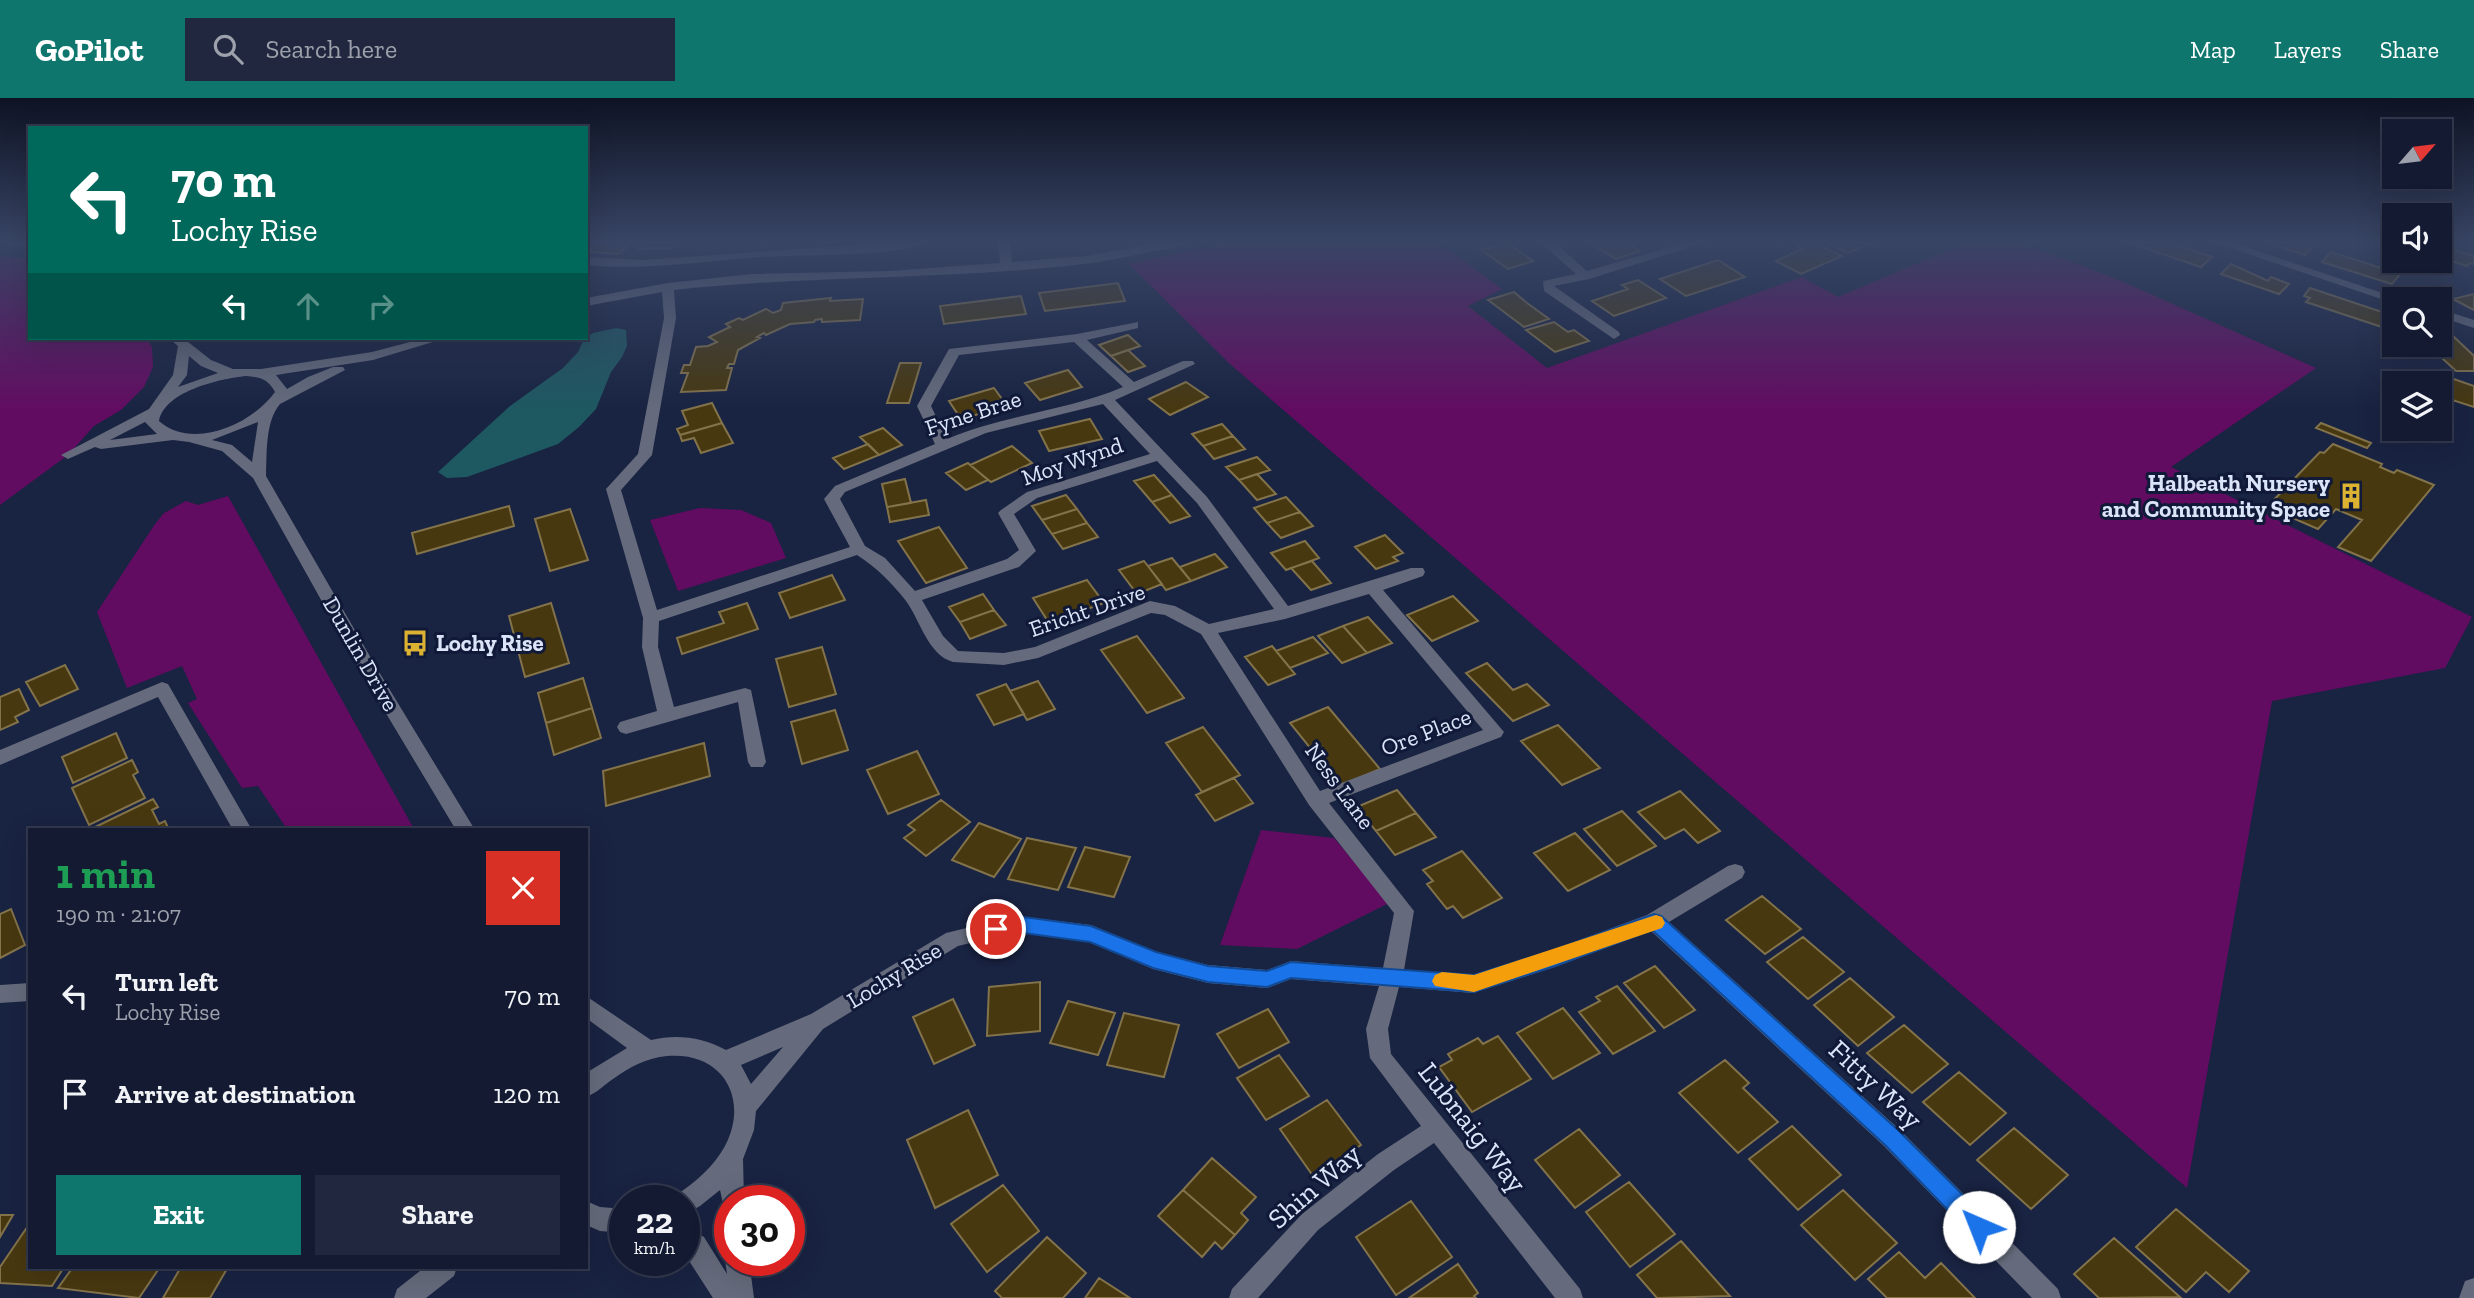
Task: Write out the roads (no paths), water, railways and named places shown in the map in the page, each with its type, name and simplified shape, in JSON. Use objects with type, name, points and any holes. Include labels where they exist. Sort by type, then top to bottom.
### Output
[{"type":"street","points":[[588,302],[608,298]]},
{"type":"street","points":[[667,715],[650,647],[651,618],[612,489],[645,455],[670,318],[669,298]]},
{"type":"street","points":[[1562,298],[1614,335]]},
{"type":"street","points":[[2452,317],[2474,324]]},
{"type":"street","points":[[943,444],[924,406],[954,352],[1077,338],[1133,325]]},
{"type":"street","points":[[1077,338],[1131,387]]},
{"type":"street","points":[[159,406],[194,383],[230,373],[260,373],[373,356],[432,340]]},
{"type":"street","points":[[181,343],[206,363],[230,373]]},
{"type":"street","points":[[171,436],[158,431],[152,422],[159,406],[180,375],[181,343]]},
{"type":"street","name":"Dunlin Drive","points":[[190,438],[232,430],[313,380],[373,356]]},
{"type":"street","name":"Fyne Brae","points":[[859,549],[832,499],[840,489],[981,430],[1106,399],[1188,365]]},
{"type":"street","points":[[259,476],[260,442],[272,407],[282,391],[280,383],[260,373]]},
{"type":"street","name":"Moy Wynd","points":[[1106,399],[1157,456],[1202,500],[1285,613]]},
{"type":"street","name":"Dunlin Drive","points":[[159,406],[74,451],[171,436],[190,438],[227,448],[259,476],[372,675],[465,828]]},
{"type":"street","name":"Moy Wynd","points":[[912,598],[1013,563],[1028,551],[1006,513],[1031,495],[1157,456]]},
{"type":"street","points":[[651,618],[859,549]]},
{"type":"street","name":"Ericht Drive","points":[[859,549],[879,562],[912,598],[937,640],[953,656],[1003,659],[1038,652],[1150,607],[1169,610],[1207,630]]},
{"type":"street","points":[[1207,630],[1285,613],[1373,589],[1417,572]]},
{"type":"street","name":"Ore Place","points":[[1317,800],[1495,732],[1373,589]]},
{"type":"street","name":"Ness Lane","points":[[1207,630],[1317,800],[1404,911],[1392,976]]},
{"type":"street","points":[[0,758],[162,688],[242,828]]},
{"type":"street","points":[[626,727],[745,694],[757,762]]},
{"type":"street","name":"Lochy Rise","points":[[725,1061],[819,1021],[953,939],[1016,924],[1091,934],[1153,960],[1208,974],[1267,979],[1291,970],[1474,984],[1555,958],[1654,921],[1735,872]]},
{"type":"street","name":"Fitty Way","points":[[1654,921],[1892,1138],[2049,1298]]},
{"type":"street","name":"Lubnaig Way","points":[[1392,976],[1377,1029],[1381,1058],[1570,1298]]},
{"type":"street","points":[[0,994],[28,992]]},
{"type":"street","points":[[588,1007],[611,1026],[648,1050]]},
{"type":"street","name":"Lochy Rise","points":[[747,1104],[819,1021]]},
{"type":"street","points":[[588,1085],[622,1060],[648,1050],[677,1046],[704,1050],[725,1061],[740,1080],[747,1104],[744,1131],[731,1158],[712,1181],[700,1190]]},
{"type":"street","name":"Shin Way","points":[[1241,1298],[1310,1222],[1386,1162],[1435,1129]]},
{"type":"street","points":[[731,1158],[732,1185]]},
{"type":"street","points":[[591,1218],[609,1220]]},
{"type":"street","points":[[700,1254],[727,1298]]},
{"type":"street","points":[[406,1298],[442,1269]]},
{"type":"street","points":[[739,1276],[742,1298]]},
{"type":"street","points":[[2471,1298],[2474,1290]]},
{"type":"place","name":"Halbeath Nursery and Community Space","points":[[2351,496]]},
{"type":"place","name":"Lochy Rise","points":[[415,643]]}]
